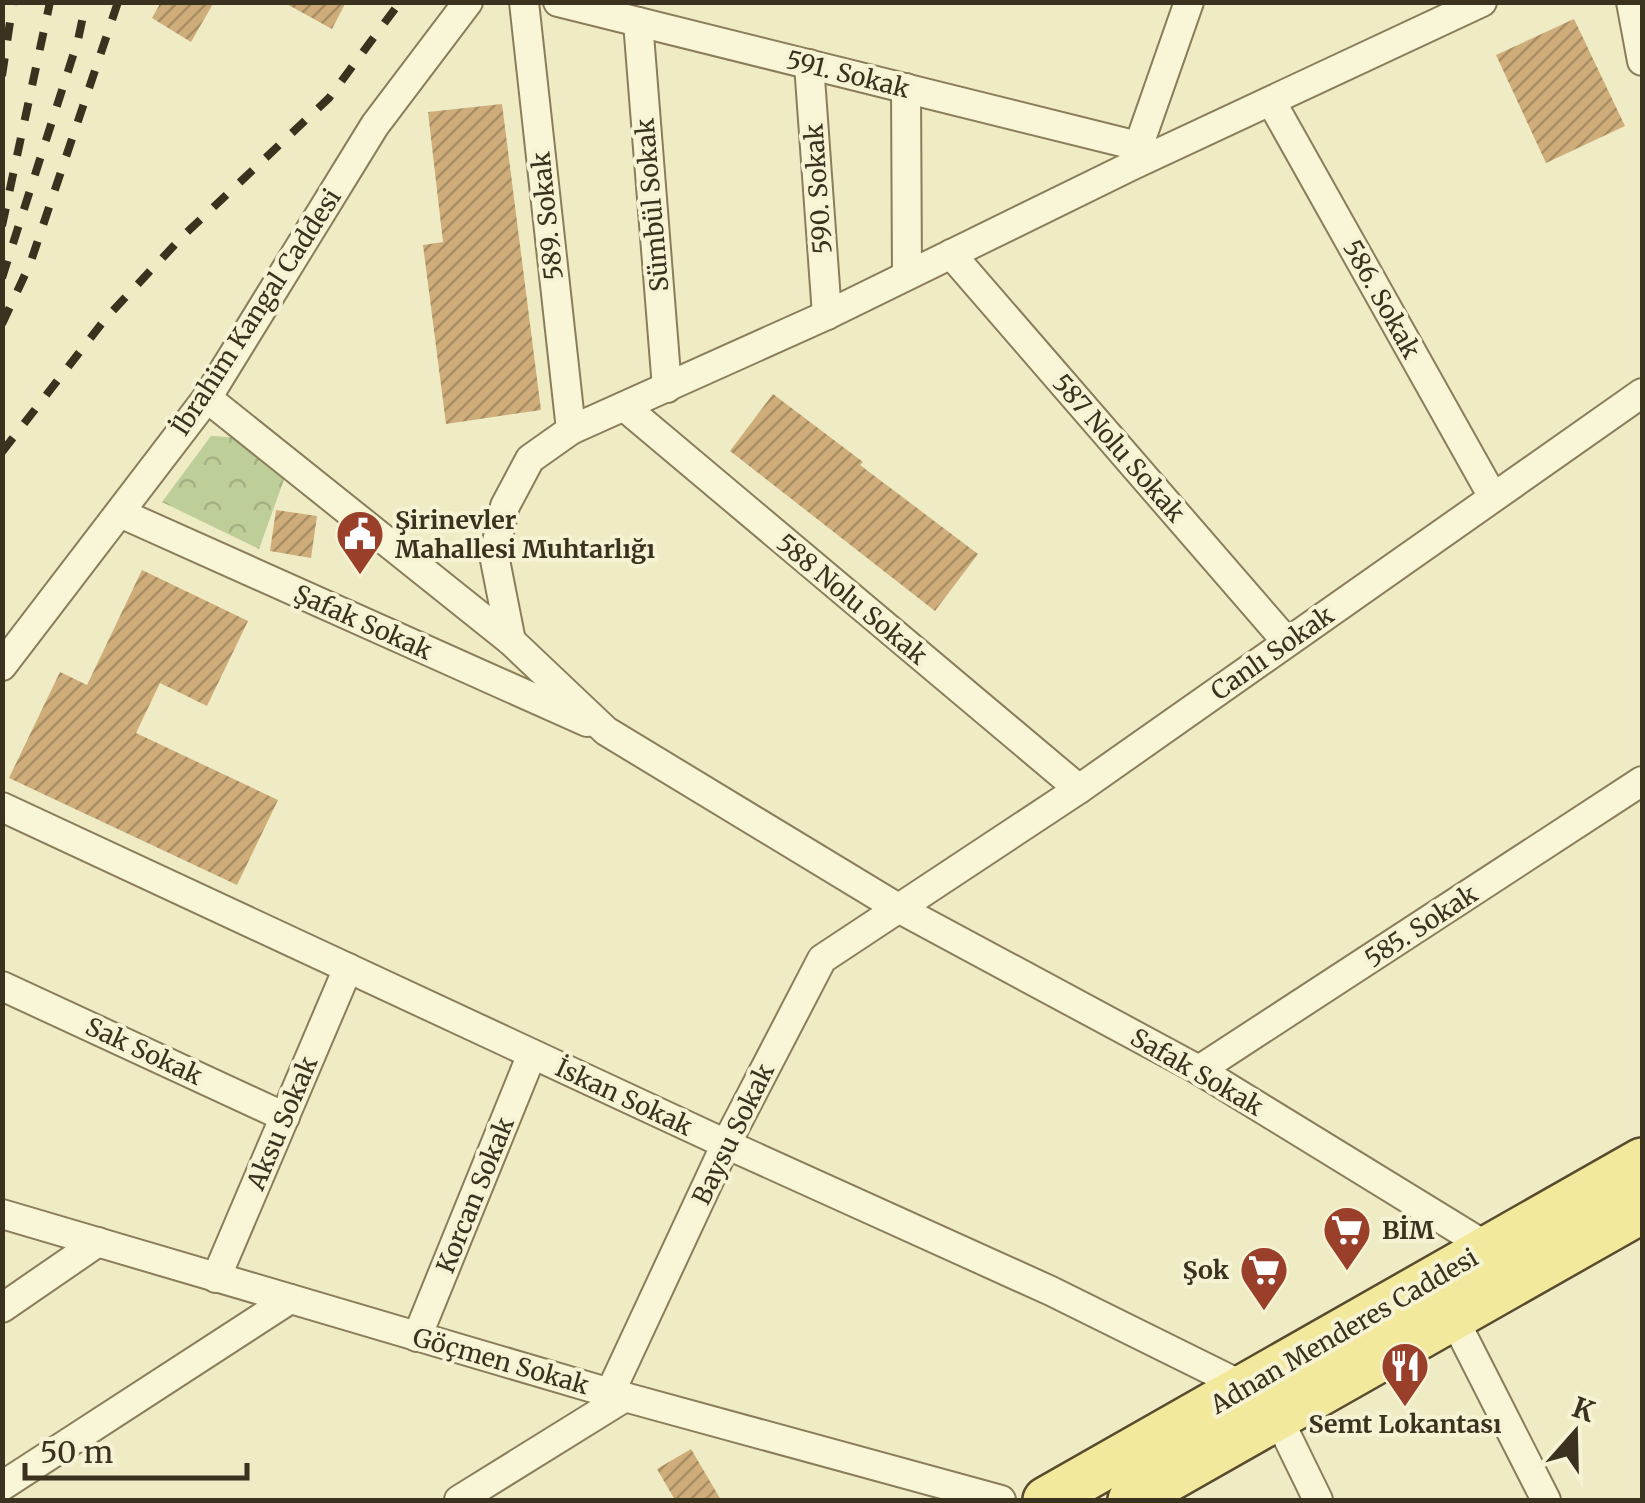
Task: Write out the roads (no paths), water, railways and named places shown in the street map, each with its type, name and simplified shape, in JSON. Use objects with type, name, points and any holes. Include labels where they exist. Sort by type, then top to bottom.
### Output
[{"type":"main road","name":"Adnan Menderes Caddesi","points":[[1046,1500],[1642,1161]]},
{"type":"main road","name":"Adnan Menderes Caddesi","points":[[1131,1500],[1642,1211]]},
{"type":"street","name":"İbrahim Kangal Caddesi","points":[[2,666],[208,398],[374,125],[468,2]]},
{"type":"street","name":"589. Sokak","points":[[524,2],[572,430]]},
{"type":"street","name":"591. Sokak","points":[[558,2],[906,88],[1135,156]]},
{"type":"street","points":[[1135,156],[1189,2]]},
{"type":"street","points":[[510,641],[494,555],[505,506],[530,460],[572,430],[952,254],[1135,156],[1271,101],[1482,2]]},
{"type":"street","points":[[1631,2],[1642,60]]},
{"type":"street","name":"Sümbül Sokak","points":[[638,22],[667,388]]},
{"type":"street","name":"590. Sokak","points":[[809,64],[827,314]]},
{"type":"street","points":[[906,88],[908,275]]},
{"type":"street","name":"586. Sokak","points":[[1271,101],[1494,498]]},
{"type":"street","name":"587 Nolu Sokak","points":[[952,254],[1287,642]]},
{"type":"street","name":"Canlı Sokak","points":[[898,908],[1079,789],[1642,393]]},
{"type":"street","name":"Şafak Sokak","points":[[208,398],[510,641],[606,731]]},
{"type":"street","name":"588 Nolu Sokak","points":[[626,408],[1079,789]]},
{"type":"street","name":"Şafak Sokak","points":[[120,513],[606,731],[898,908]]},
{"type":"street","name":"585. Sokak","points":[[1199,1070],[1642,781]]},
{"type":"street","name":"İskan Sokak","points":[[2,807],[1051,1291],[1245,1387]]},
{"type":"street","name":"Safak Sokak","points":[[898,908],[1199,1070],[1488,1248]]},
{"type":"street","name":"Baysu Sokak","points":[[618,1395],[726,1144],[822,959],[898,908]]},
{"type":"street","name":"Aksu Sokak","points":[[216,1278],[348,968]]},
{"type":"street","name":"Sak Sokak","points":[[2,986],[285,1117]]},
{"type":"street","name":"Korcan Sokak","points":[[417,1337],[532,1054]]},
{"type":"street","name":"Göçmen Sokak","points":[[2,1214],[618,1395],[1001,1500]]},
{"type":"street","points":[[2,1308],[98,1242]]},
{"type":"street","points":[[2,1486],[290,1300]]},
{"type":"street","points":[[1454,1318],[1546,1500]]},
{"type":"street","points":[[458,1500],[618,1395]]},
{"type":"street","points":[[1278,1418],[1318,1500]]},
{"type":"railway","points":[[2,76],[13,2]]},
{"type":"railway","points":[[2,226],[50,2]]},
{"type":"railway","points":[[2,278],[78,40],[86,2]]},
{"type":"railway","points":[[2,324],[30,264],[118,2]]},
{"type":"railway","points":[[2,452],[106,318],[184,235],[329,98],[400,2]]},
{"type":"place","name":"Şirinevler Mahallesi Muhtarlığı","points":[[360,576]]},
{"type":"place","name":"BİM","points":[[1347,1272]]},
{"type":"place","name":"Şok","points":[[1264,1312]]},
{"type":"place","name":"Semt Lokantası","points":[[1405,1408]]}]
